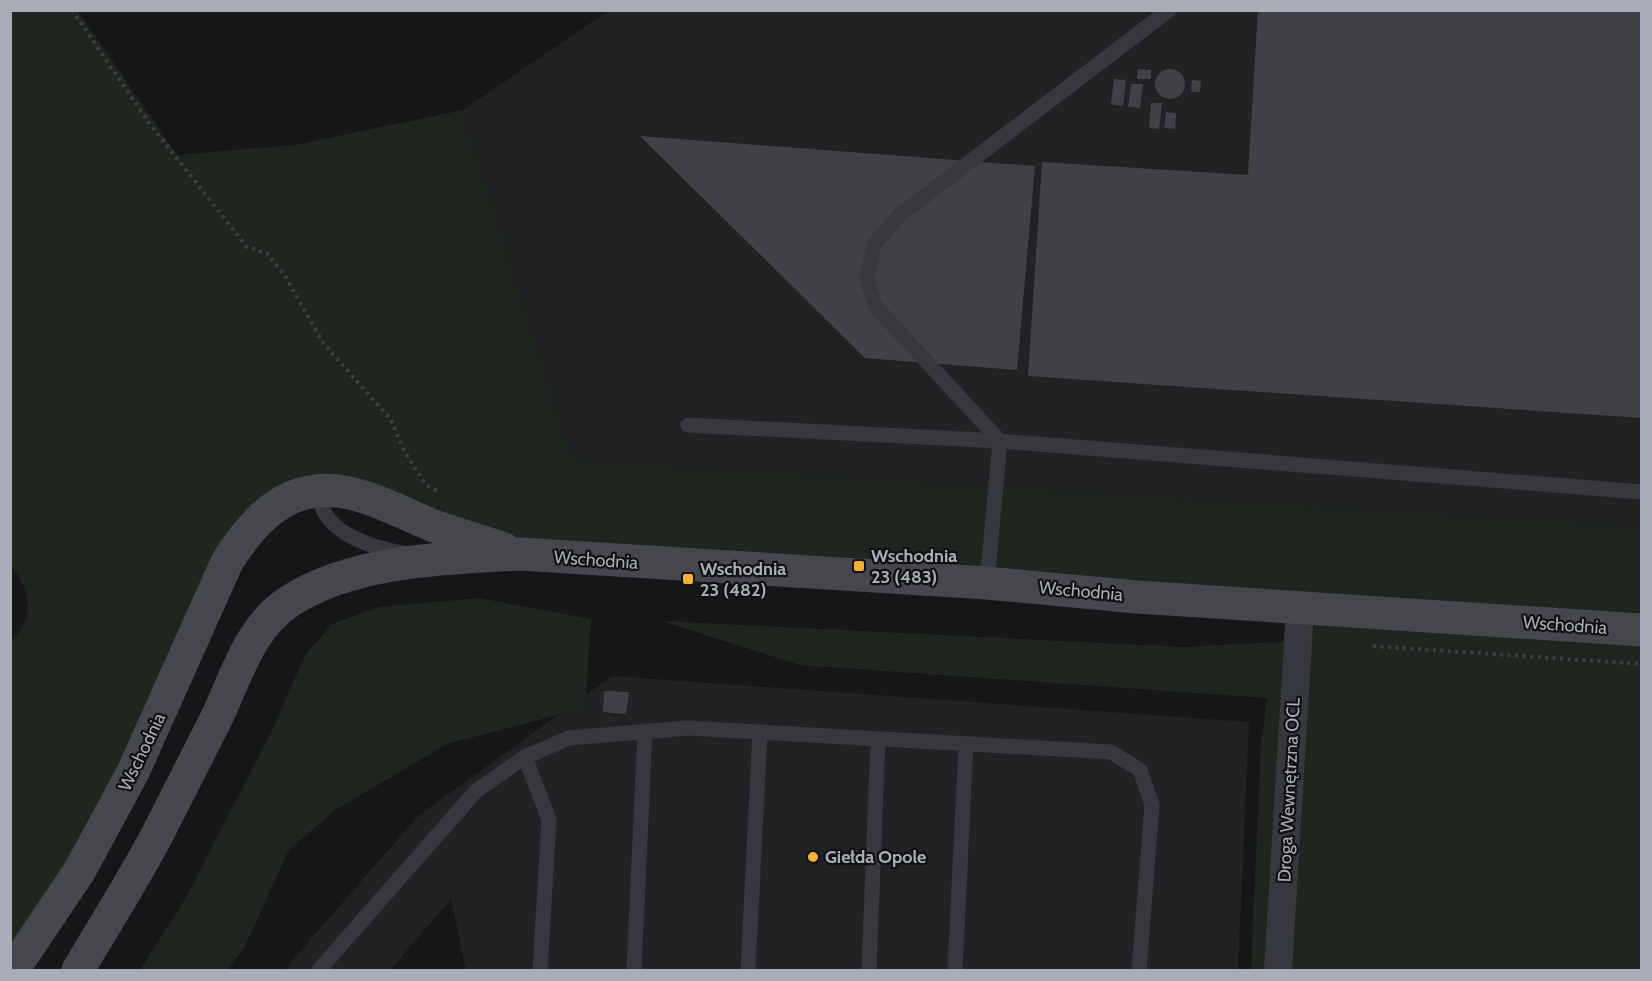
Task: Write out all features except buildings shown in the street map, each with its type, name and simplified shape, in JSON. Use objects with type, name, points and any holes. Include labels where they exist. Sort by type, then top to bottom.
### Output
[{"type":"street","name":"Wschodnia","points":[[13,970],[74,880],[112,812],[166,701],[227,562],[243,536],[270,509],[290,498],[313,490],[340,491],[520,554]]},
{"type":"street","name":"Wschodnia","points":[[78,970],[155,837],[217,717],[252,642],[263,625],[277,610],[291,600],[332,581],[373,570],[445,560],[520,554],[987,583],[1300,609],[1641,630]]},
{"type":"street","name":"Droga Wewnętrzna OCL","points":[[1278,970],[1300,609]]},
{"type":"lane","points":[[987,583],[1000,441],[876,307],[867,279],[874,244],[900,215],[1169,10]]},
{"type":"lane","points":[[688,425],[1000,441],[1641,492]]},
{"type":"lane","points":[[340,491],[328,494],[323,498],[321,504],[329,519],[356,539],[375,547],[445,560]]},
{"type":"lane","points":[[319,970],[476,791],[525,757],[569,738],[688,728],[1111,752],[1140,770],[1152,805],[1139,970]]},
{"type":"lane","points":[[634,970],[645,731]]},
{"type":"lane","points":[[748,970],[760,732]]},
{"type":"lane","points":[[869,970],[878,739]]},
{"type":"lane","points":[[955,970],[966,744]]},
{"type":"lane","points":[[525,757],[549,820],[540,970]]},
{"type":"path","points":[[72,10],[149,123],[247,247],[267,253],[285,276],[323,343],[391,420],[405,453],[426,485],[447,497]]},
{"type":"shaded area","points":[[11,11],[78,11],[177,155],[295,145],[463,110],[573,460],[1641,526],[1641,970],[1251,970],[1261,746],[1267,698],[800,665],[661,621],[1184,647],[1297,641],[1300,609],[520,554],[351,493],[270,509],[11,970],[11,641],[24,624],[28,604],[23,584],[11,566]]},
{"type":"shaded area","points":[[608,11],[1641,11],[1641,526],[573,460],[463,110]]},
{"type":"shaded area","points":[[479,598],[591,619],[585,708],[447,744],[335,810],[289,850],[245,946],[227,970],[140,970],[187,896],[276,722],[305,655],[332,624],[379,607]]},
{"type":"shaded area","name":"Giełda Opole","points":[[612,676],[1249,722],[1238,970],[466,970],[451,899],[390,970],[284,970],[418,816]]},
{"type":"place","name":"Wschodnia 23 (483)","points":[[859,566]]},
{"type":"place","name":"Wschodnia 23 (482)","points":[[688,579]]},
{"type":"place","name":"Giełda Opole","points":[[813,857]]}]
